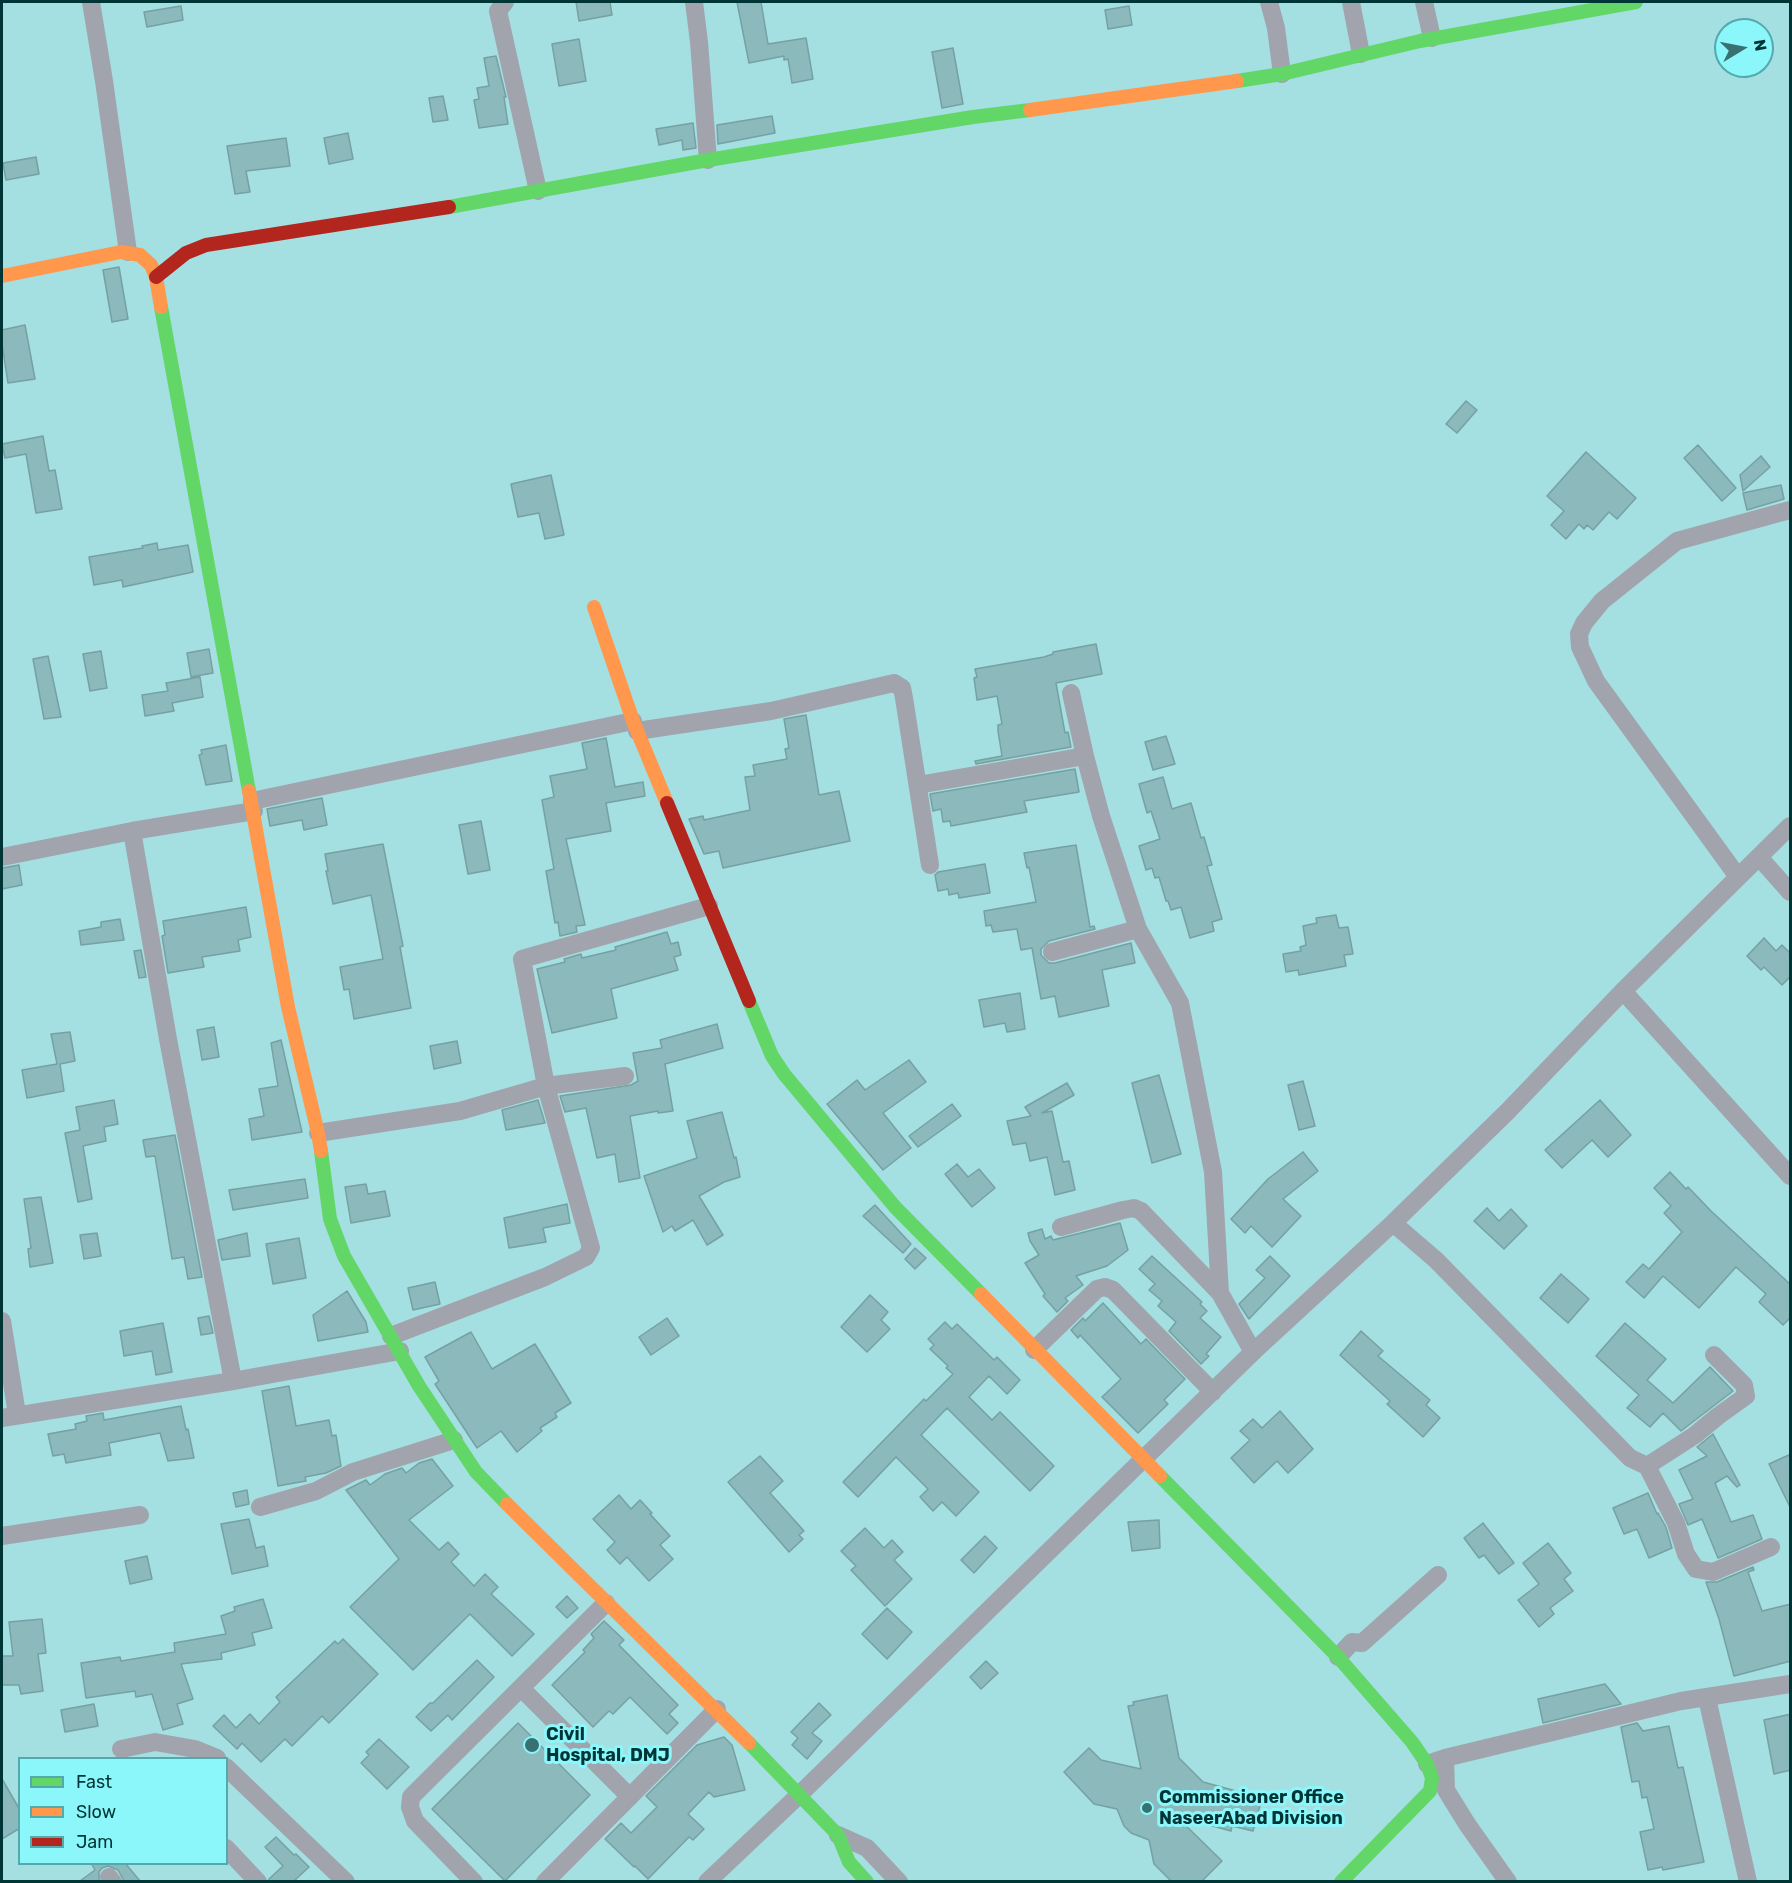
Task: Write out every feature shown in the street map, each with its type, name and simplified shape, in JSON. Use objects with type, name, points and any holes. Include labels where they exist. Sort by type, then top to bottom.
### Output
[{"type":"street","points":[[91,2],[128,252]]},
{"type":"street","points":[[506,2],[498,11],[538,191]]},
{"type":"street","points":[[694,2],[708,160]]},
{"type":"street","points":[[1269,2],[1276,28],[1281,74]]},
{"type":"street","points":[[1351,2],[1361,54]]},
{"type":"street","points":[[1424,2],[1432,38]]},
{"type":"street","points":[[156,277],[186,253],[206,245],[973,117],[1281,74],[1432,38],[1636,2]]},
{"type":"street","points":[[2,276],[97,256],[128,252],[140,255],[151,265],[156,277],[288,1007],[318,1132],[330,1219],[344,1256],[419,1386],[476,1472],[606,1603],[717,1709],[838,1836],[849,1862],[867,1881]]},
{"type":"street","points":[[1738,877],[1596,681],[1580,647],[1579,634],[1584,623],[1602,601],[1677,542],[1791,510]]},
{"type":"street","points":[[594,607],[635,726],[772,1056],[784,1074],[895,1208],[1338,1658],[1413,1742],[1427,1764],[1432,1778],[1430,1791],[1341,1881]]},
{"type":"street","points":[[2,857],[635,726],[771,711],[894,683],[902,688],[930,866]]},
{"type":"street","points":[[1071,693],[1101,816],[1138,929],[1180,1003],[1213,1172],[1220,1293]]},
{"type":"street","points":[[918,785],[1085,756]]},
{"type":"street","points":[[707,1881],[799,1795],[1253,1352],[1393,1223],[1507,1112],[1623,990],[1791,826]]},
{"type":"street","points":[[132,831],[168,1039],[233,1381]]},
{"type":"street","points":[[1759,857],[1791,892]]},
{"type":"street","points":[[2,1321],[9,1416],[233,1381],[395,1343],[586,1257],[591,1248],[546,1086],[522,959],[709,906]]},
{"type":"street","points":[[1052,952],[1138,929]]},
{"type":"street","points":[[1623,990],[1791,1176]]},
{"type":"street","points":[[318,1132],[460,1110],[546,1086],[625,1076]]},
{"type":"street","points":[[1061,1227],[1123,1210],[1134,1208],[1142,1211],[1220,1293],[1253,1352]]},
{"type":"street","points":[[1393,1223],[1436,1260],[1630,1458],[1647,1466],[1676,1523],[1686,1554],[1696,1569],[1713,1572],[1771,1547]]},
{"type":"street","points":[[1034,1350],[1097,1289],[1105,1287],[1113,1290],[1213,1392]]},
{"type":"street","points":[[1647,1466],[1695,1435],[1746,1396],[1744,1385],[1714,1355]]},
{"type":"street","points":[[260,1507],[316,1491],[353,1472],[454,1440]]},
{"type":"street","points":[[2,1536],[140,1515]]},
{"type":"street","points":[[1338,1658],[1352,1642],[1362,1643],[1438,1575]]},
{"type":"street","points":[[474,1881],[415,1821],[410,1807],[411,1797],[606,1603]]},
{"type":"street","points":[[1427,1764],[1681,1701],[1791,1684]]},
{"type":"street","points":[[520,1688],[630,1797]]},
{"type":"street","points":[[1707,1698],[1748,1881]]},
{"type":"street","points":[[545,1881],[717,1709]]},
{"type":"street","points":[[121,1749],[155,1742],[195,1749],[215,1757]]},
{"type":"street","points":[[1445,1758],[1446,1790],[1508,1881]]},
{"type":"street","points":[[228,1769],[346,1881]]},
{"type":"street","points":[[838,1836],[867,1848],[899,1881]]},
{"type":"street","points":[[228,1850],[258,1881]]},
{"type":"building","points":[[576,2],[610,2],[612,15],[579,21]]},
{"type":"building","points":[[737,2],[761,2],[768,44],[806,38],[813,79],[792,83],[788,59],[784,60],[784,56],[749,63]]},
{"type":"building","points":[[181,6],[183,20],[147,27],[144,12]]},
{"type":"building","points":[[1129,6],[1132,25],[1108,29],[1105,10]]},
{"type":"building","points":[[579,39],[586,81],[559,86],[552,44]]},
{"type":"building","points":[[953,48],[963,104],[942,108],[932,52]]},
{"type":"building","points":[[496,56],[506,97],[504,97],[508,124],[479,128],[474,100],[479,99],[477,88],[489,86],[484,58]]},
{"type":"building","points":[[443,96],[448,120],[433,122],[429,98]]},
{"type":"building","points":[[772,116],[775,133],[718,144],[717,125]]},
{"type":"building","points":[[693,123],[696,148],[683,150],[682,140],[659,145],[656,129]]},
{"type":"building","points":[[348,133],[353,159],[329,164],[324,138]]},
{"type":"building","points":[[286,138],[290,166],[246,171],[250,192],[235,194],[227,146]]},
{"type":"building","points":[[36,157],[39,174],[6,180],[3,163]]},
{"type":"building","points":[[119,267],[128,319],[112,322],[103,270]]},
{"type":"building","points":[[25,325],[35,379],[8,383],[2,330]]},
{"type":"building","points":[[1466,401],[1477,410],[1457,433],[1446,424]]},
{"type":"building","points":[[43,436],[49,471],[55,470],[62,509],[36,513],[26,454],[5,458],[2,444]]},
{"type":"building","points":[[1698,445],[1736,488],[1722,501],[1684,458]]},
{"type":"building","points":[[1586,452],[1636,498],[1617,519],[1609,512],[1593,530],[1587,525],[1584,529],[1579,524],[1566,539],[1551,525],[1564,511],[1547,496]]},
{"type":"building","points":[[1761,456],[1770,467],[1743,491],[1740,475]]},
{"type":"building","points":[[551,475],[564,535],[545,539],[539,513],[518,517],[511,484]]},
{"type":"building","points":[[1781,485],[1784,499],[1747,510],[1743,493]]},
{"type":"building","points":[[157,543],[158,550],[188,545],[193,572],[123,587],[122,580],[94,585],[89,557],[143,548],[142,546]]},
{"type":"building","points":[[1096,644],[1102,674],[1056,683],[1065,733],[1068,732],[1071,747],[976,764],[975,761],[1002,756],[998,725],[1002,724],[997,696],[977,700],[975,669],[1044,657],[1053,652]]},
{"type":"building","points":[[209,649],[213,673],[191,677],[187,653]]},
{"type":"building","points":[[101,651],[107,688],[90,691],[83,654]]},
{"type":"building","points":[[48,656],[61,717],[44,719],[33,659]]},
{"type":"building","points":[[200,677],[203,697],[172,703],[174,711],[145,716],[142,695],[168,691],[166,683]]},
{"type":"building","points":[[806,715],[819,795],[839,791],[850,841],[723,868],[719,851],[704,854],[689,819],[703,816],[704,820],[750,810],[745,777],[755,776],[753,765],[787,759],[785,749],[789,748],[784,719]]},
{"type":"building","points":[[1166,736],[1175,764],[1153,770],[1145,742]]},
{"type":"building","points":[[606,738],[615,787],[643,782],[645,796],[606,803],[611,831],[566,839],[585,925],[576,926],[577,932],[560,936],[558,922],[555,923],[546,871],[554,869],[542,800],[554,797],[550,776],[587,769],[582,743]]},
{"type":"building","points":[[226,745],[232,781],[206,785],[199,755],[202,754],[201,750]]},
{"type":"building","points":[[1075,769],[1079,792],[1024,801],[1027,812],[951,826],[950,821],[943,822],[941,809],[933,811],[930,794]]},
{"type":"building","points":[[1163,777],[1172,809],[1191,803],[1212,865],[1207,866],[1222,919],[1212,922],[1214,931],[1190,938],[1181,907],[1171,910],[1159,877],[1155,878],[1152,868],[1146,870],[1139,846],[1160,839],[1151,811],[1147,813],[1139,784]]},
{"type":"building","points":[[322,798],[327,825],[304,830],[302,820],[270,826],[267,809]]},
{"type":"building","points":[[481,821],[490,870],[468,874],[459,825]]},
{"type":"building","points":[[383,844],[403,946],[400,947],[411,1008],[354,1019],[349,989],[344,990],[340,967],[383,959],[371,895],[333,904],[325,854]]},
{"type":"building","points":[[1076,845],[1090,927],[1094,926],[1095,929],[1049,941],[1041,949],[1041,955],[1049,963],[1055,963],[1131,943],[1135,963],[1102,970],[1109,1006],[1059,1017],[1055,996],[1041,999],[1032,948],[1021,950],[1017,929],[993,932],[991,925],[986,926],[984,911],[1036,902],[1024,853]]},
{"type":"building","points":[[985,864],[990,893],[959,898],[958,893],[949,895],[948,889],[938,891],[935,875],[938,872]]},
{"type":"building","points":[[19,865],[22,885],[2,889],[2,868]]},
{"type":"building","points":[[246,907],[251,937],[238,940],[240,951],[202,957],[204,967],[168,973],[162,936],[165,935],[163,921]]},
{"type":"building","points":[[1336,915],[1339,928],[1348,927],[1353,954],[1344,955],[1346,966],[1299,975],[1298,970],[1286,972],[1283,954],[1301,951],[1300,947],[1306,945],[1303,926],[1317,923],[1316,918]]},
{"type":"building","points":[[120,919],[124,940],[81,945],[79,931],[101,927],[101,922]]},
{"type":"building","points":[[667,932],[671,944],[678,942],[681,955],[674,957],[678,970],[611,989],[617,1018],[552,1033],[537,969],[565,962],[564,959],[581,954],[582,958],[616,950],[615,947]]},
{"type":"building","points":[[1764,938],[1776,951],[1782,945],[1791,954],[1791,976],[1782,985],[1764,967],[1761,970],[1747,956]]},
{"type":"building","points":[[141,950],[146,977],[139,978],[134,951]]},
{"type":"building","points":[[1020,993],[1025,1029],[1007,1032],[1005,1023],[984,1027],[979,1000]]},
{"type":"building","points":[[717,1024],[723,1048],[665,1064],[673,1111],[630,1116],[640,1178],[619,1182],[615,1154],[597,1158],[586,1108],[565,1112],[560,1096],[631,1085],[638,1081],[633,1053],[662,1048],[660,1040]]},
{"type":"building","points":[[214,1027],[219,1057],[202,1060],[197,1030]]},
{"type":"building","points":[[70,1032],[75,1061],[60,1064],[64,1091],[27,1098],[22,1070],[57,1064],[51,1034]]},
{"type":"building","points":[[281,1040],[302,1132],[252,1140],[249,1119],[264,1116],[259,1089],[278,1086],[271,1043]]},
{"type":"building","points":[[457,1041],[461,1063],[434,1069],[430,1046]]},
{"type":"building","points":[[909,1060],[926,1082],[883,1113],[911,1148],[883,1170],[827,1104],[857,1080],[865,1090]]},
{"type":"building","points":[[1159,1075],[1181,1154],[1152,1163],[1132,1083]]},
{"type":"building","points":[[1303,1081],[1315,1126],[1299,1130],[1288,1085]]},
{"type":"building","points":[[1067,1083],[1074,1095],[1042,1113],[1052,1111],[1063,1162],[1069,1161],[1075,1190],[1055,1195],[1047,1157],[1030,1161],[1026,1143],[1013,1145],[1007,1121],[1031,1116],[1025,1107]]},
{"type":"building","points":[[114,1100],[118,1124],[104,1127],[106,1141],[83,1146],[92,1199],[78,1202],[65,1133],[80,1130],[76,1107]]},
{"type":"building","points":[[538,1100],[545,1123],[506,1130],[502,1110]]},
{"type":"building","points":[[1600,1100],[1631,1135],[1608,1157],[1592,1140],[1562,1168],[1545,1150]]},
{"type":"building","points":[[952,1104],[961,1116],[918,1147],[909,1136]]},
{"type":"building","points":[[722,1112],[740,1177],[724,1182],[699,1196],[723,1235],[707,1245],[693,1220],[675,1231],[672,1226],[663,1232],[644,1176],[697,1158],[687,1121]]},
{"type":"building","points":[[175,1135],[202,1277],[188,1279],[184,1257],[172,1259],[155,1156],[146,1157],[143,1140]]},
{"type":"building","points":[[1303,1152],[1318,1171],[1283,1199],[1301,1216],[1272,1247],[1251,1226],[1245,1233],[1231,1219],[1268,1179]]},
{"type":"building","points":[[957,1164],[968,1177],[979,1169],[995,1188],[972,1207],[945,1174]]},
{"type":"building","points":[[1670,1172],[1791,1285],[1791,1317],[1783,1325],[1759,1302],[1766,1294],[1736,1267],[1699,1308],[1663,1276],[1644,1298],[1626,1282],[1643,1264],[1649,1269],[1682,1232],[1664,1213],[1671,1206],[1654,1188]]},
{"type":"building","points":[[305,1179],[308,1198],[233,1210],[229,1190]]},
{"type":"building","points":[[366,1184],[368,1194],[385,1191],[390,1216],[351,1223],[345,1187]]},
{"type":"building","points":[[41,1197],[53,1263],[30,1267],[28,1249],[31,1248],[24,1199]]},
{"type":"building","points":[[567,1204],[570,1223],[543,1228],[546,1242],[509,1248],[504,1218]]},
{"type":"building","points":[[875,1205],[911,1244],[903,1253],[863,1216]]},
{"type":"building","points":[[1487,1208],[1499,1221],[1511,1209],[1527,1226],[1504,1249],[1474,1221]]},
{"type":"building","points":[[1120,1223],[1128,1250],[1107,1266],[1076,1276],[1083,1285],[1065,1298],[1068,1301],[1057,1312],[1043,1296],[1045,1294],[1025,1263],[1039,1255],[1028,1233],[1042,1229],[1045,1239],[1051,1236],[1053,1240]]},
{"type":"building","points":[[97,1233],[101,1256],[84,1259],[80,1235]]},
{"type":"building","points":[[247,1233],[250,1256],[222,1260],[218,1240]]},
{"type":"building","points":[[299,1238],[306,1278],[273,1284],[266,1244]]},
{"type":"building","points":[[915,1248],[926,1258],[915,1269],[905,1259]]},
{"type":"building","points":[[1152,1256],[1202,1302],[1200,1304],[1207,1311],[1200,1318],[1221,1337],[1206,1354],[1209,1356],[1201,1364],[1169,1331],[1176,1322],[1158,1306],[1162,1301],[1149,1290],[1155,1284],[1139,1269]]},
{"type":"building","points":[[1270,1256],[1290,1276],[1249,1319],[1239,1304],[1265,1278],[1256,1270]]},
{"type":"building","points":[[1561,1274],[1589,1299],[1568,1323],[1540,1298]]},
{"type":"building","points":[[435,1282],[440,1304],[413,1310],[408,1288]]},
{"type":"building","points":[[347,1291],[366,1322],[368,1332],[318,1341],[313,1315]]},
{"type":"building","points":[[870,1295],[888,1312],[881,1320],[890,1329],[867,1352],[841,1327]]},
{"type":"building","points":[[1103,1303],[1141,1344],[1146,1339],[1185,1379],[1164,1400],[1168,1404],[1138,1433],[1102,1397],[1121,1379],[1080,1335],[1078,1338],[1071,1330],[1083,1318],[1085,1321]]},
{"type":"building","points":[[209,1316],[213,1333],[201,1335],[198,1318]]},
{"type":"building","points":[[667,1318],[679,1336],[651,1355],[639,1337]]},
{"type":"building","points":[[945,1322],[952,1329],[957,1324],[994,1360],[997,1357],[1020,1380],[1007,1394],[989,1376],[969,1397],[992,1420],[1000,1412],[1054,1466],[1030,1491],[947,1408],[921,1435],[979,1492],[956,1516],[942,1502],[933,1511],[920,1497],[928,1489],[896,1457],[858,1497],[843,1482],[924,1399],[926,1401],[953,1374],[930,1349],[934,1345],[928,1339]]},
{"type":"building","points":[[163,1323],[172,1372],[156,1375],[152,1351],[124,1356],[120,1331]]},
{"type":"building","points":[[1625,1323],[1666,1359],[1647,1380],[1673,1403],[1710,1367],[1733,1391],[1681,1431],[1663,1413],[1650,1427],[1627,1408],[1639,1395],[1596,1356]]},
{"type":"building","points":[[1361,1331],[1383,1351],[1378,1356],[1430,1400],[1426,1405],[1440,1418],[1423,1437],[1387,1404],[1390,1401],[1340,1355]]},
{"type":"building","points":[[471,1332],[492,1369],[535,1344],[571,1403],[555,1413],[557,1417],[540,1428],[542,1431],[517,1452],[501,1431],[477,1448],[435,1384],[439,1381],[425,1357]]},
{"type":"building","points":[[289,1386],[296,1426],[329,1420],[332,1436],[336,1435],[341,1466],[326,1473],[305,1477],[306,1481],[278,1486],[262,1391]]},
{"type":"building","points":[[181,1406],[194,1458],[168,1461],[160,1433],[109,1443],[111,1455],[66,1463],[64,1454],[53,1456],[48,1434],[76,1429],[75,1424],[87,1421],[86,1416],[103,1413],[104,1420]]},
{"type":"building","points":[[1280,1411],[1313,1449],[1288,1473],[1277,1461],[1254,1483],[1231,1458],[1250,1440],[1240,1431],[1253,1419],[1262,1428]]},
{"type":"building","points":[[1713,1434],[1740,1485],[1737,1487],[1727,1476],[1715,1483],[1731,1522],[1753,1515],[1762,1539],[1718,1558],[1702,1519],[1688,1525],[1679,1504],[1693,1499],[1679,1470],[1707,1456],[1697,1447]]},
{"type":"building","points":[[1791,1454],[1791,1509],[1769,1464]]},
{"type":"building","points":[[760,1456],[783,1481],[770,1493],[804,1531],[799,1535],[803,1539],[789,1552],[728,1482]]},
{"type":"building","points":[[432,1459],[453,1486],[409,1520],[439,1550],[448,1542],[459,1554],[451,1562],[474,1586],[485,1574],[498,1587],[491,1594],[534,1634],[512,1656],[470,1614],[413,1670],[350,1607],[399,1559],[346,1490],[366,1480],[370,1485],[385,1474],[402,1468],[406,1473],[419,1463]]},
{"type":"building","points":[[247,1490],[249,1504],[236,1507],[233,1493]]},
{"type":"building","points":[[1648,1493],[1657,1514],[1666,1527],[1672,1548],[1649,1558],[1637,1529],[1624,1534],[1613,1508]]},
{"type":"building","points":[[619,1495],[631,1509],[640,1500],[670,1536],[660,1545],[673,1559],[649,1581],[627,1557],[620,1564],[607,1550],[615,1542],[593,1519]]},
{"type":"building","points":[[249,1519],[256,1548],[264,1546],[268,1566],[232,1574],[221,1524]]},
{"type":"building","points":[[1159,1520],[1160,1548],[1132,1551],[1128,1522]]},
{"type":"building","points":[[1483,1523],[1514,1563],[1499,1574],[1484,1555],[1479,1558],[1464,1538]]},
{"type":"building","points":[[865,1528],[884,1548],[892,1540],[903,1552],[894,1560],[912,1579],[885,1606],[851,1570],[856,1566],[841,1551]]},
{"type":"building","points":[[985,1536],[997,1548],[974,1573],[961,1560]]},
{"type":"building","points":[[1548,1543],[1571,1573],[1564,1579],[1573,1591],[1550,1608],[1554,1614],[1539,1627],[1518,1600],[1539,1584],[1523,1563]]},
{"type":"building","points":[[147,1556],[152,1579],[130,1584],[125,1561]]},
{"type":"building","points":[[1753,1567],[1754,1570],[1748,1572],[1762,1611],[1791,1604],[1791,1661],[1734,1676],[1719,1619],[1706,1582],[1717,1582]]},
{"type":"building","points":[[567,1596],[578,1608],[567,1618],[556,1607]]},
{"type":"building","points":[[263,1599],[272,1628],[252,1633],[255,1645],[221,1653],[222,1659],[181,1664],[193,1699],[177,1704],[183,1724],[163,1730],[152,1694],[136,1697],[135,1691],[86,1698],[81,1663],[120,1657],[121,1661],[175,1652],[174,1643],[226,1634],[221,1616],[235,1611],[234,1607]]},
{"type":"building","points":[[887,1608],[912,1632],[887,1659],[862,1634]]},
{"type":"building","points":[[42,1619],[46,1653],[38,1654],[43,1691],[21,1694],[19,1685],[2,1685],[2,1656],[13,1656],[9,1622]]},
{"type":"building","points":[[604,1621],[624,1640],[619,1645],[678,1705],[669,1714],[678,1723],[667,1734],[630,1697],[613,1714],[609,1711],[593,1727],[552,1685],[585,1652],[583,1650],[594,1638],[591,1634]]},
{"type":"building","points":[[343,1639],[378,1674],[329,1723],[322,1716],[292,1746],[285,1739],[261,1762],[242,1743],[237,1749],[213,1726],[224,1715],[236,1728],[250,1714],[259,1724],[280,1702],[276,1697],[335,1641],[338,1644]]},
{"type":"building","points":[[477,1660],[494,1677],[452,1720],[448,1715],[431,1731],[416,1717]]},
{"type":"building","points":[[986,1661],[998,1673],[981,1689],[970,1677]]},
{"type":"building","points":[[1605,1684],[1621,1704],[1543,1723],[1538,1699]]},
{"type":"building","points":[[1167,1695],[1179,1758],[1203,1782],[1262,1798],[1253,1831],[1232,1826],[1231,1831],[1176,1816],[1222,1861],[1202,1881],[1171,1881],[1154,1864],[1149,1840],[1131,1833],[1124,1826],[1117,1809],[1094,1804],[1064,1772],[1089,1748],[1101,1760],[1141,1769],[1128,1706],[1134,1705],[1133,1702]]},
{"type":"building","points":[[819,1703],[831,1715],[812,1733],[822,1741],[807,1759],[792,1745],[798,1738],[791,1732]]},
{"type":"building","points":[[94,1704],[98,1726],[65,1732],[61,1710]]},
{"type":"building","points":[[1791,1714],[1791,1770],[1774,1774],[1764,1720]]},
{"type":"building","points":[[518,1723],[590,1795],[505,1881],[432,1809]]},
{"type":"building","points":[[1637,1723],[1643,1731],[1669,1726],[1678,1768],[1683,1767],[1704,1862],[1663,1870],[1662,1867],[1648,1870],[1640,1832],[1654,1829],[1647,1797],[1642,1798],[1639,1781],[1632,1782],[1621,1727]]},
{"type":"building","points":[[724,1737],[732,1745],[745,1790],[714,1797],[709,1792],[688,1814],[704,1829],[693,1840],[689,1837],[648,1879],[605,1839],[621,1823],[631,1833],[657,1807],[646,1796],[697,1745]]},
{"type":"building","points":[[379,1739],[409,1767],[387,1789],[361,1763],[369,1755],[366,1752]]},
{"type":"building","points":[[2,1779],[18,1807],[18,1829],[2,1839]]},
{"type":"building","points":[[276,1837],[309,1867],[294,1881],[269,1881],[283,1866],[265,1847]]},
{"type":"building","points":[[92,1865],[127,1865],[140,1881],[124,1881],[118,1870],[108,1866],[99,1872],[99,1881],[80,1881],[95,1870]]},
{"type":"traffic: fast","points":[[1237,81],[1282,74],[1420,41],[1636,2]]},
{"type":"traffic: fast","points":[[449,207],[708,160],[973,117],[1030,110]]},
{"type":"traffic: fast","points":[[161,307],[249,791]]},
{"type":"traffic: fast","points":[[749,1001],[772,1056],[784,1074],[895,1207],[981,1294]]},
{"type":"traffic: fast","points":[[321,1151],[330,1219],[344,1256],[419,1386],[476,1472],[507,1504]]},
{"type":"traffic: fast","points":[[1160,1476],[1338,1657],[1412,1742],[1427,1764],[1432,1778],[1430,1791],[1341,1882]]},
{"type":"traffic: fast","points":[[749,1743],[838,1835],[849,1862],[867,1882]]},
{"type":"traffic: slow","points":[[1030,110],[1237,81]]},
{"type":"traffic: slow","points":[[2,276],[121,252],[140,255],[151,265],[156,277],[161,307]]},
{"type":"traffic: slow","points":[[594,607],[633,721],[667,803]]},
{"type":"traffic: slow","points":[[249,791],[288,1007],[321,1151]]},
{"type":"traffic: slow","points":[[981,1294],[1160,1476]]},
{"type":"traffic: slow","points":[[507,1504],[749,1743]]},
{"type":"traffic: jam","points":[[156,277],[186,253],[206,245],[449,207]]},
{"type":"traffic: jam","points":[[667,803],[749,1001]]},
{"type":"place","name":"Civil Hospital, DMJ","points":[[532,1745]]},
{"type":"place","name":"Commissioner Office NaseerAbad Division","points":[[1147,1808]]}]
